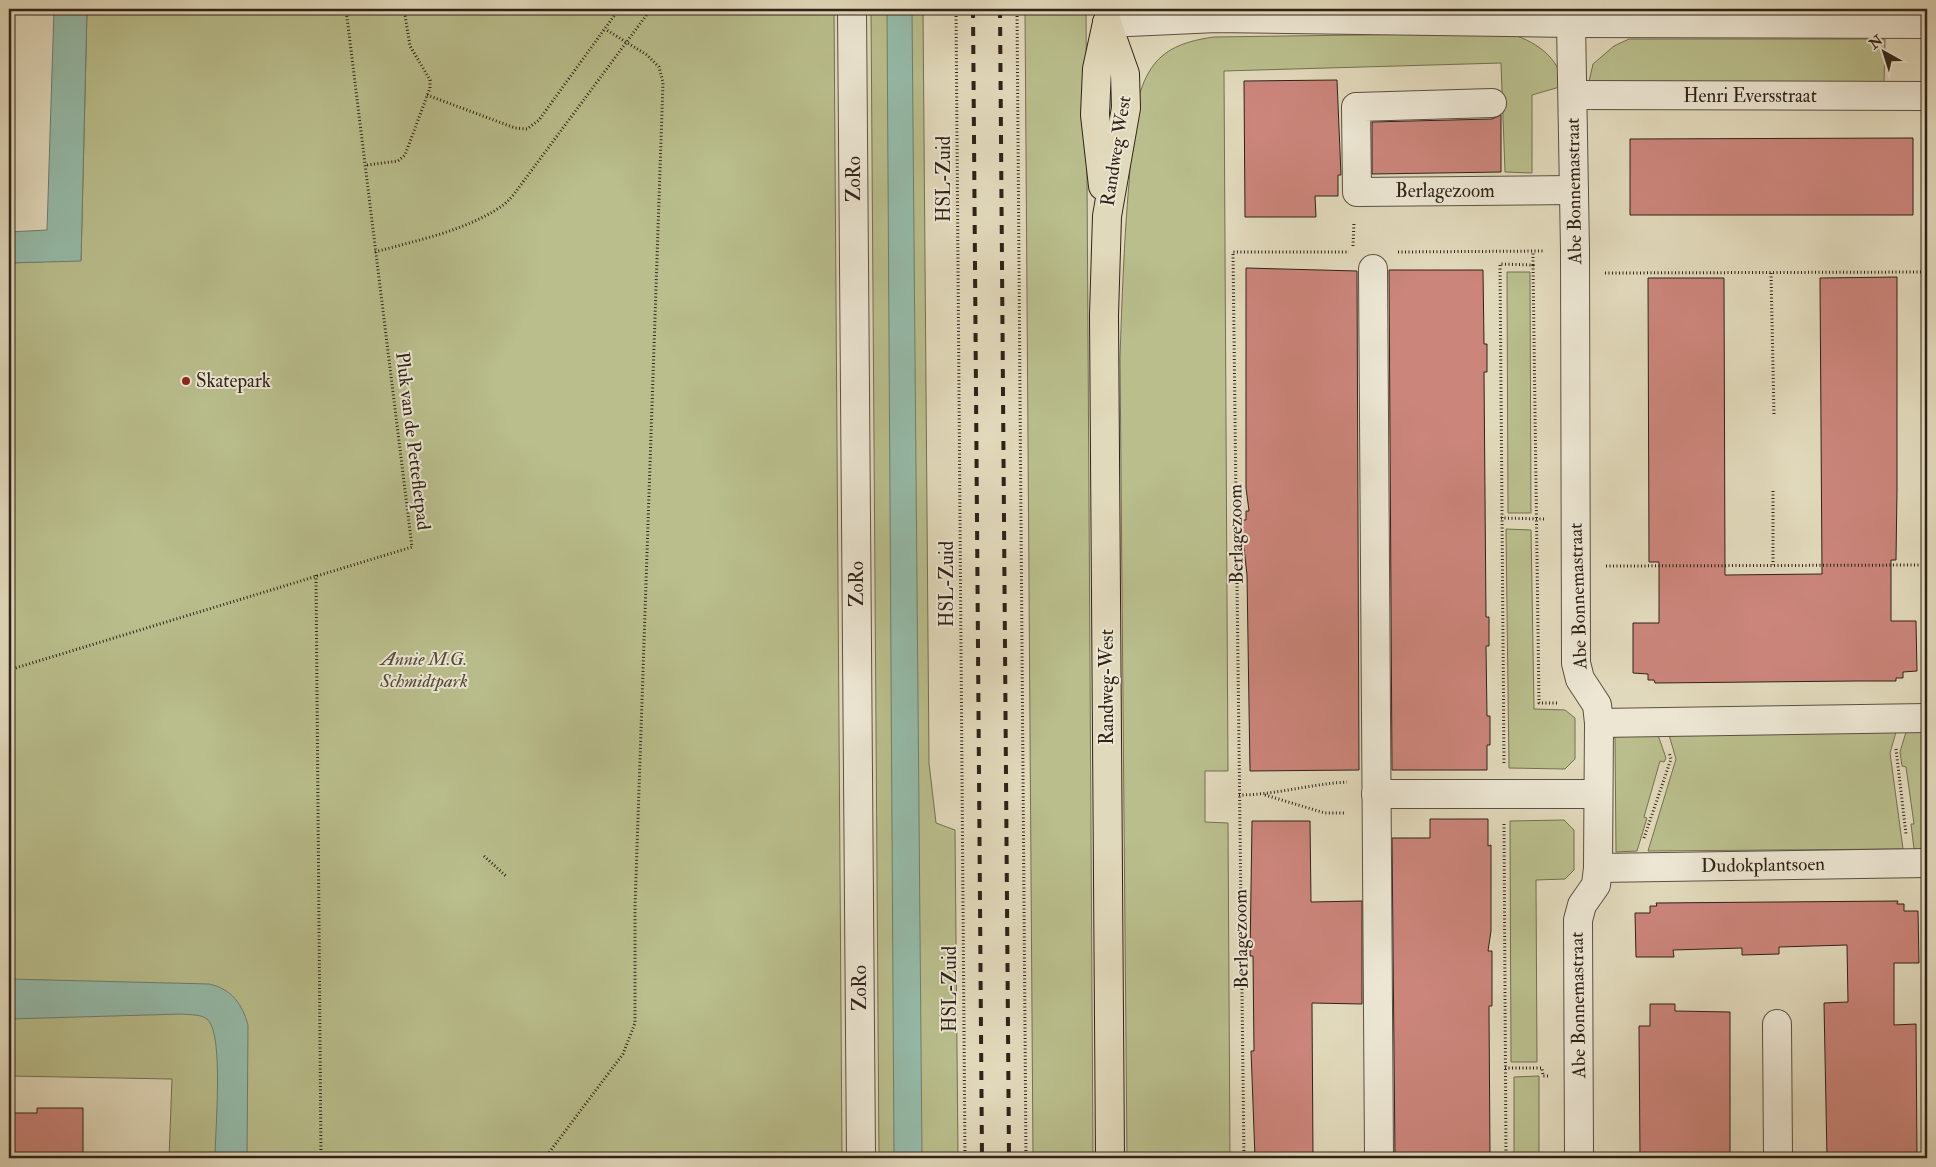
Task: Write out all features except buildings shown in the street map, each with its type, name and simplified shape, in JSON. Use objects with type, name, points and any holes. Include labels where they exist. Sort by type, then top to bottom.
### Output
[{"type":"main road","name":"Randweg West","points":[[1106,16],[1097,69],[1095,116],[1107,216]]},
{"type":"main road","name":"Randweg-West","points":[[1107,216],[1104,315],[1110,1158]]},
{"type":"street","name":"ZoRo","points":[[852,9],[861,1158]]},
{"type":"street","points":[[1106,16],[1572,23],[1927,24]]},
{"type":"street","name":"Abe Bonnemastraat","points":[[1572,23],[1575,262],[1576,663],[1580,679],[1598,714],[1598,868],[1596,886],[1582,905],[1578,920],[1579,1158]]},
{"type":"street","name":"Henri Eversstraat","points":[[1573,96],[1927,96]]},
{"type":"street","name":"Berlagezoom","points":[[1492,103],[1356,108],[1357,192],[1574,190]]},
{"type":"street","points":[[1363,260],[1376,794],[1379,1158]]},
{"type":"street","points":[[1598,714],[1659,721],[1917,719]]},
{"type":"street","points":[[1376,794],[1598,794]]},
{"type":"street","name":"Dudokplantsoen","points":[[1598,868],[1918,863]]},
{"type":"street","points":[[1776,1024],[1778,1158]]},
{"type":"path","name":"Pluk van de Pettefletpad","points":[[9,670],[412,547],[375,252],[367,165],[346,9]]},
{"type":"path","points":[[367,165],[398,161],[405,155],[430,88],[430,80],[410,46],[404,9]]},
{"type":"path","points":[[427,94],[515,128],[527,129],[539,120],[619,9]]},
{"type":"path","points":[[375,252],[436,235],[478,219],[504,205],[651,9]]},
{"type":"path","name":"HSL-Zuid","points":[[956,9],[965,1158]]},
{"type":"path","points":[[1017,9],[1026,1158]]},
{"type":"path","points":[[545,1158],[623,1054],[635,1023],[635,897],[663,82],[659,67],[647,54],[605,29]]},
{"type":"path","points":[[1533,251],[1538,703],[1598,714]]},
{"type":"path","points":[[1393,252],[1533,251],[1575,262],[1771,273],[1927,272]]},
{"type":"path","name":"Berlagezoom","points":[[1244,1158],[1233,252],[1363,260]]},
{"type":"path","points":[[1506,1158],[1500,518],[1500,264],[1533,265]]},
{"type":"path","points":[[1771,273],[1774,415]]},
{"type":"path","points":[[1773,491],[1773,565]]},
{"type":"path","points":[[1500,518],[1531,519]]},
{"type":"path","points":[[1575,566],[1927,565]]},
{"type":"path","points":[[316,575],[321,1158]]},
{"type":"path","points":[[1917,719],[1895,752],[1918,863]]},
{"type":"path","points":[[1633,867],[1671,759],[1659,721]]},
{"type":"path","points":[[1239,795],[1264,795],[1326,783]]},
{"type":"path","points":[[1264,795],[1325,813],[1349,813]]},
{"type":"path","points":[[484,856],[506,877]]},
{"type":"path","points":[[1505,1068],[1542,1068]]},
{"type":"green space","name":"Annie M.G. Schmidtpark","points":[[87,9],[834,9],[842,1158],[169,1158],[172,1079],[9,1076],[9,263],[81,260]]},
{"type":"green space","points":[[871,9],[923,9],[929,763],[936,823],[955,830],[958,1158],[879,1158]]},
{"type":"green space","points":[[1025,9],[1086,9],[1093,1158],[1033,1158]]},
{"type":"green space","points":[[1507,33],[1527,40],[1544,51],[1557,66],[1563,86],[1532,95],[1532,173],[1505,172],[1501,63],[1224,71],[1228,771],[1205,771],[1205,822],[1228,823],[1230,1158],[1127,1158],[1120,357],[1124,248],[1132,136],[1137,103],[1142,88],[1156,62],[1168,51],[1190,42],[1214,37]]},
{"type":"green space","points":[[1629,39],[1885,39],[1884,84],[1588,86],[1593,64],[1614,46]]},
{"type":"green space","points":[[1507,272],[1530,272],[1531,513],[1508,513]]},
{"type":"green space","points":[[1506,529],[1531,530],[1534,709],[1565,710],[1575,718],[1575,759],[1565,769],[1509,768]]},
{"type":"green space","points":[[1896,732],[1890,753],[1903,849],[1648,851],[1676,759],[1669,735]]},
{"type":"green space","points":[[1906,732],[1927,732],[1927,850],[1914,849],[1911,824],[1914,824],[1906,767],[1902,766],[1900,752]]},
{"type":"green space","points":[[1615,735],[1658,735],[1666,758],[1664,762],[1660,761],[1644,817],[1647,818],[1637,851],[1616,852]]},
{"type":"green space","points":[[1564,820],[1574,830],[1574,870],[1565,879],[1536,880],[1537,1062],[1511,1062],[1510,821]]},
{"type":"green space","points":[[1539,1076],[1539,1158],[1514,1158],[1514,1077]]},
{"type":"shaded area","points":[[54,9],[87,9],[81,261],[9,263],[9,232],[47,230]]},
{"type":"shaded area","points":[[887,9],[912,9],[922,1158],[894,1158]]},
{"type":"shaded area","points":[[9,979],[209,984],[217,986],[230,994],[243,1010],[248,1025],[247,1158],[215,1158],[217,1107],[216,1045],[213,1029],[206,1018],[182,1014],[9,1019]]},
{"type":"railway","points":[[973,9],[982,1158]]},
{"type":"railway","points":[[1000,9],[1009,1158]]},
{"type":"place","name":"Skatepark","points":[[186,381]]}]
